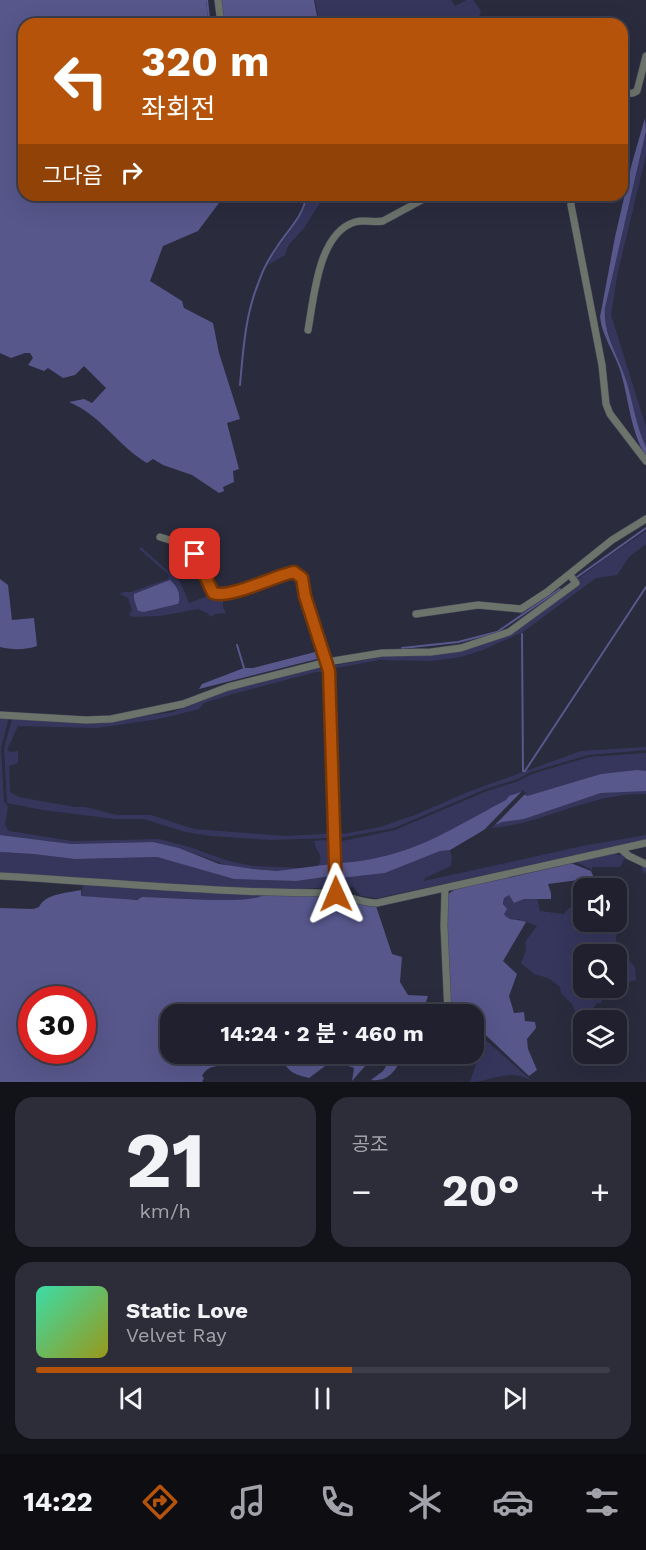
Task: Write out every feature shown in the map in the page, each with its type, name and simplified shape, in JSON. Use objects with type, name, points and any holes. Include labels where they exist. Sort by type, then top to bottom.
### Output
[{"type":"street","points":[[218,0],[220,18]]},
{"type":"street","points":[[628,93],[637,91],[643,82],[646,56]]},
{"type":"street","points":[[308,330],[324,254],[338,235],[353,222],[383,221],[420,201]]},
{"type":"street","points":[[571,201],[602,366],[606,404],[610,414],[646,461]]},
{"type":"street","points":[[416,614],[478,605],[521,609],[570,575],[612,540],[646,519]]},
{"type":"street","points":[[160,537],[189,546],[193,550],[216,595],[228,594],[288,573],[294,572],[302,578],[305,596],[327,662],[336,894]]},
{"type":"street","points":[[0,715],[111,719],[183,704],[228,687],[327,662],[382,653],[440,651],[488,640],[509,632],[576,583],[570,575]]},
{"type":"street","points":[[0,876],[218,891],[336,894],[346,895],[367,903],[377,903],[646,843]]},
{"type":"street","points":[[621,849],[629,856],[646,864]]},
{"type":"street","points":[[445,888],[444,926],[448,1004]]},
{"type":"shaded area","points":[[0,0],[206,0],[208,18],[18,18],[18,201],[220,201],[198,231],[163,246],[150,281],[182,301],[184,308],[213,323],[219,353],[240,419],[227,423],[239,469],[233,471],[234,482],[223,487],[224,491],[219,493],[192,475],[153,459],[147,463],[137,456],[91,415],[69,402],[84,399],[92,403],[106,388],[84,366],[75,375],[63,378],[48,368],[44,371],[28,365],[33,358],[30,353],[11,358],[0,353]]},
{"type":"shaded area","points":[[221,0],[314,0],[317,16],[316,18],[223,18]]},
{"type":"shaded area","points":[[315,0],[451,0],[455,6],[467,0],[473,0],[481,11],[479,18],[317,18]]},
{"type":"shaded area","points":[[645,118],[646,131],[605,308],[605,318],[646,447],[646,456],[636,436],[620,370],[603,331],[600,317],[623,201],[628,201],[628,180]]},
{"type":"shaded area","points":[[646,131],[646,155],[617,276],[611,315],[646,427],[646,447],[626,380],[609,336],[605,308]]},
{"type":"shaded area","points":[[306,201],[321,201],[304,228],[288,246],[285,255],[268,265],[296,223]]},
{"type":"shaded area","points":[[646,531],[646,544],[629,557],[617,575],[596,578],[523,632],[483,650],[461,657],[431,661],[380,660],[336,668],[340,828],[343,834],[380,827],[581,751],[646,747],[646,750],[588,755],[531,772],[394,828],[339,838],[332,666],[387,656],[443,653],[499,639],[602,561]]},
{"type":"shaded area","points":[[141,547],[180,582],[189,603],[210,595],[223,598],[226,613],[215,614],[211,617],[198,609],[160,616],[133,617],[129,615],[132,610],[128,598],[120,594],[168,579],[169,575],[139,549]],"holes":[[[175,585],[180,597],[178,604],[144,612],[138,611]]]},
{"type":"shaded area","points":[[0,579],[8,585],[12,620],[34,618],[37,646],[19,649],[0,647]]},
{"type":"shaded area","points":[[170,580],[178,591],[178,604],[144,612],[138,611],[134,594]]},
{"type":"shaded area","points":[[315,652],[317,659],[199,689],[202,684],[244,668],[253,668]]},
{"type":"shaded area","points":[[319,668],[325,672],[316,672],[233,694],[204,703],[199,709],[159,719],[97,728],[18,726],[7,750],[18,751],[18,763],[9,766],[10,792],[19,797],[85,807],[117,815],[151,815],[194,829],[286,836],[324,834],[329,831],[330,838],[270,840],[211,836],[185,832],[144,819],[115,819],[7,803],[4,748],[12,719],[107,722],[173,712],[229,690]]},
{"type":"shaded area","points":[[0,718],[8,718],[1,748],[4,801],[8,807],[5,825],[9,831],[72,841],[159,839],[229,861],[253,866],[301,868],[277,871],[229,866],[179,848],[153,842],[71,844],[0,835]]},
{"type":"shaded area","points":[[646,753],[646,771],[601,774],[507,800],[477,818],[403,853],[374,860],[339,863],[338,842],[395,830],[532,774],[589,757]]},
{"type":"shaded area","points":[[646,771],[646,791],[601,793],[524,819],[502,822],[450,850],[440,851],[385,873],[341,878],[339,863],[386,856],[427,842],[506,800],[509,796],[521,792],[527,796],[601,774]]},
{"type":"shaded area","points":[[646,791],[646,794],[601,799],[524,823],[484,830],[502,822],[524,819],[601,793]]},
{"type":"shaded area","points":[[0,835],[71,844],[153,842],[179,848],[219,864],[254,869],[277,871],[332,864],[333,876],[296,881],[234,879],[157,857],[75,859],[0,852]]},
{"type":"shaded area","points":[[646,835],[646,840],[378,898],[361,896],[353,887],[347,888],[341,878],[385,873],[440,851],[450,850],[451,866],[425,878],[424,881],[582,846]]},
{"type":"shaded area","points":[[324,840],[332,844],[332,864],[318,866],[320,856],[314,841]]},
{"type":"shaded area","points":[[0,852],[75,859],[157,857],[234,879],[296,881],[333,876],[333,879],[328,887],[290,890],[0,873]]},
{"type":"shaded area","points":[[613,854],[623,855],[646,864],[646,872],[643,873],[641,865],[625,858],[620,867],[592,867],[592,870],[574,861]]},
{"type":"shaded area","points":[[568,862],[591,871],[594,878],[573,878],[573,881],[548,884],[551,899],[524,899],[514,903],[509,895],[504,898],[503,904],[507,909],[504,914],[506,917],[526,922],[503,961],[517,974],[509,996],[514,1013],[524,1012],[525,1021],[535,1022],[536,1028],[527,1039],[528,1049],[537,1070],[529,1076],[484,1033],[484,1004],[452,1004],[448,1001],[447,895],[458,887],[513,877]]},
{"type":"shaded area","points":[[84,882],[218,894],[263,895],[241,900],[143,897],[113,900],[81,896]]},
{"type":"shaded area","points":[[81,890],[81,896],[137,900],[142,897],[242,900],[263,895],[327,895],[376,906],[392,954],[402,957],[400,982],[408,995],[428,996],[425,1004],[160,1004],[160,1064],[238,1064],[211,1068],[202,1076],[204,1078],[202,1082],[0,1082],[0,908],[33,909],[52,896]]},
{"type":"shaded area","points":[[509,895],[514,903],[537,898],[540,911],[564,914],[573,906],[573,932],[618,932],[616,936],[618,944],[573,944],[573,998],[605,998],[601,1003],[597,1003],[592,1010],[574,1010],[572,1004],[561,993],[560,987],[548,978],[534,974],[521,963],[526,950],[525,942],[537,926],[519,919],[512,921],[504,914],[504,898]]},
{"type":"shaded area","points":[[627,958],[635,967],[636,980],[627,983]]},
{"type":"shaded area","points":[[484,1039],[532,1081],[508,1075],[470,1082],[476,1064],[484,1064]]},
{"type":"shaded area","points":[[285,1064],[328,1064],[309,1078]]},
{"type":"shaded area","points":[[341,1064],[371,1064],[366,1065],[352,1081],[354,1068]]},
{"type":"shaded area","points":[[387,1064],[399,1064],[383,1079],[371,1080],[383,1071]]},
{"type":"pier","points":[[523,790],[526,793],[494,826],[450,853],[484,830]]},
{"type":"waterway","points":[[207,0],[209,18]]},
{"type":"waterway","points":[[240,385],[245,334],[254,296],[269,260],[299,216],[305,201]]},
{"type":"waterway","points":[[577,577],[646,528]]},
{"type":"waterway","points":[[522,634],[523,771],[525,771],[646,587]]},
{"type":"waterway","points":[[402,648],[458,642],[497,632],[560,589]]},
{"type":"waterway","points":[[237,645],[244,668]]},
{"type":"route","points":[[195,554],[216,595],[228,594],[288,573],[294,572],[302,578],[305,596],[321,640],[329,671],[336,894]]}]
